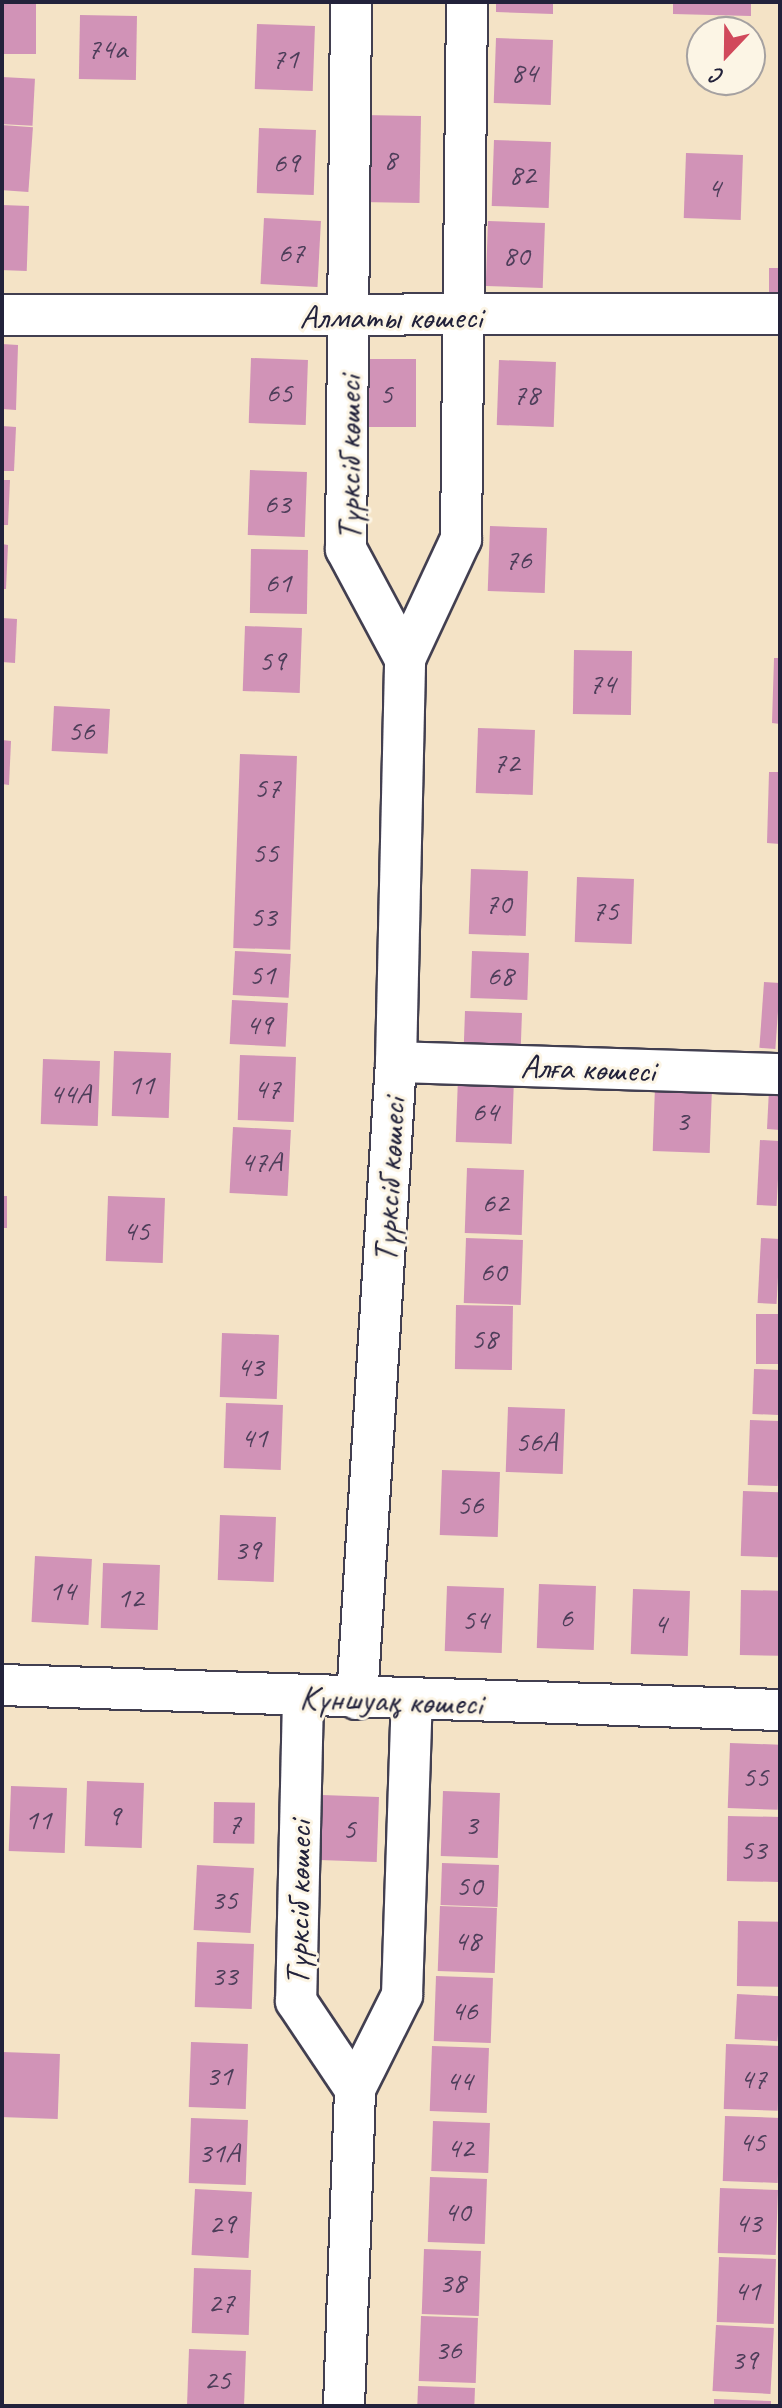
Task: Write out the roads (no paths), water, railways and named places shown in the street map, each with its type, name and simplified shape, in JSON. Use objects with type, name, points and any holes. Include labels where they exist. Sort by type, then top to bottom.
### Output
[{"type":"street","name":"Түрксіб көшесі","points":[[351,2],[346,549],[405,659]]},
{"type":"street","name":"Түрксіб көшесі","points":[[357,1699],[396,1062],[405,659],[461,539],[466,317],[467,2]]},
{"type":"street","name":"Алматы көшесі","points":[[2,315],[349,318],[780,314]]},
{"type":"street","name":"Алға көшесі","points":[[396,1062],[780,1074]]},
{"type":"street","name":"Күншуақ көшесі","points":[[2,1685],[303,1698],[780,1710]]},
{"type":"street","name":"Түрксіб көшесі","points":[[303,1698],[296,2001],[355,2089]]},
{"type":"street","points":[[344,2406],[355,2089],[402,1995],[412,1701]]}]
